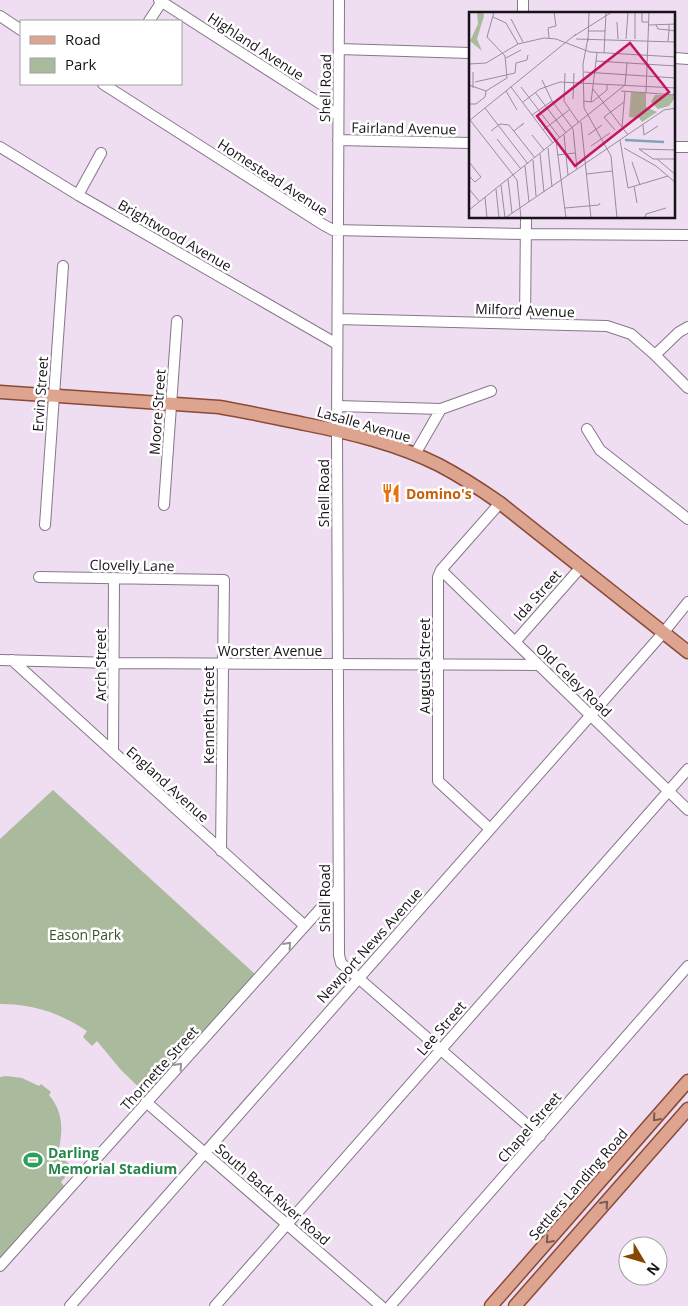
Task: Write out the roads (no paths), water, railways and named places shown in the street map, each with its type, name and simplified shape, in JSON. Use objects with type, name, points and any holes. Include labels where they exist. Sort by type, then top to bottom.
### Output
[{"type":"main road","name":"Lasalle Avenue","points":[[0,392],[171,404],[249,412],[337,430],[415,454],[438,464],[500,503],[688,652]]},
{"type":"main road","name":"Settlers Landing Road","points":[[491,1306],[688,1082]]},
{"type":"main road","points":[[515,1306],[688,1109]]},
{"type":"street","name":"Shell Road","points":[[338,0],[339,959],[359,977]]},
{"type":"street","points":[[151,20],[161,1]]},
{"type":"street","name":"Highland Avenue","points":[[161,1],[338,114]]},
{"type":"street","points":[[0,16],[20,29]]},
{"type":"street","points":[[339,49],[469,53]]},
{"type":"street","name":"Homestead Avenue","points":[[107,85],[330,228],[338,230],[526,234],[688,235]]},
{"type":"street","name":"Fairland Avenue","points":[[338,140],[469,143]]},
{"type":"street","name":"Brightwood Avenue","points":[[0,147],[78,195],[337,344]]},
{"type":"street","points":[[78,195],[101,153]]},
{"type":"street","points":[[525,323],[526,219]]},
{"type":"street","name":"Ervin Street","points":[[45,525],[63,266]]},
{"type":"street","name":"Milford Avenue","points":[[338,319],[607,326],[630,334],[655,355],[688,388]]},
{"type":"street","name":"Moore Street","points":[[164,505],[176,320]]},
{"type":"street","points":[[655,355],[679,332],[688,327]]},
{"type":"street","points":[[337,406],[441,409],[491,391]]},
{"type":"street","points":[[415,454],[441,409]]},
{"type":"street","points":[[587,429],[600,450],[688,519]]},
{"type":"street","points":[[441,570],[500,503]]},
{"type":"street","name":"Ida Street","points":[[515,642],[581,567]]},
{"type":"street","name":"Old Celey Road","points":[[441,570],[688,810]]},
{"type":"street","name":"Augusta Street","points":[[441,570],[438,577],[438,782],[490,829]]},
{"type":"street","name":"Clovelly Lane","points":[[39,577],[224,580]]},
{"type":"street","name":"Arch Street","points":[[113,752],[114,578]]},
{"type":"street","name":"Kenneth Street","points":[[221,851],[224,580]]},
{"type":"street","name":"Newport News Avenue","points":[[70,1306],[664,632],[688,602]]},
{"type":"street","name":"Worster Avenue","points":[[0,660],[114,663],[539,665]]},
{"type":"street","name":"England Avenue","points":[[12,660],[305,926]]},
{"type":"street","name":"Lee Street","points":[[215,1306],[688,769]]},
{"type":"street","name":"Thornette Street","points":[[0,1266],[338,889]]},
{"type":"street","name":"Chapel Street","points":[[390,1306],[688,966]]},
{"type":"street","points":[[359,977],[540,1136]]},
{"type":"street","name":"South Back River Road","points":[[146,1102],[381,1306]]},
{"type":"place","name":"Domino's","points":[[391,493]]},
{"type":"place","name":"Darling Memorial Stadium","points":[[33,1160]]},
{"type":"park label","name":"Eason Park","points":[[85,934]]}]
